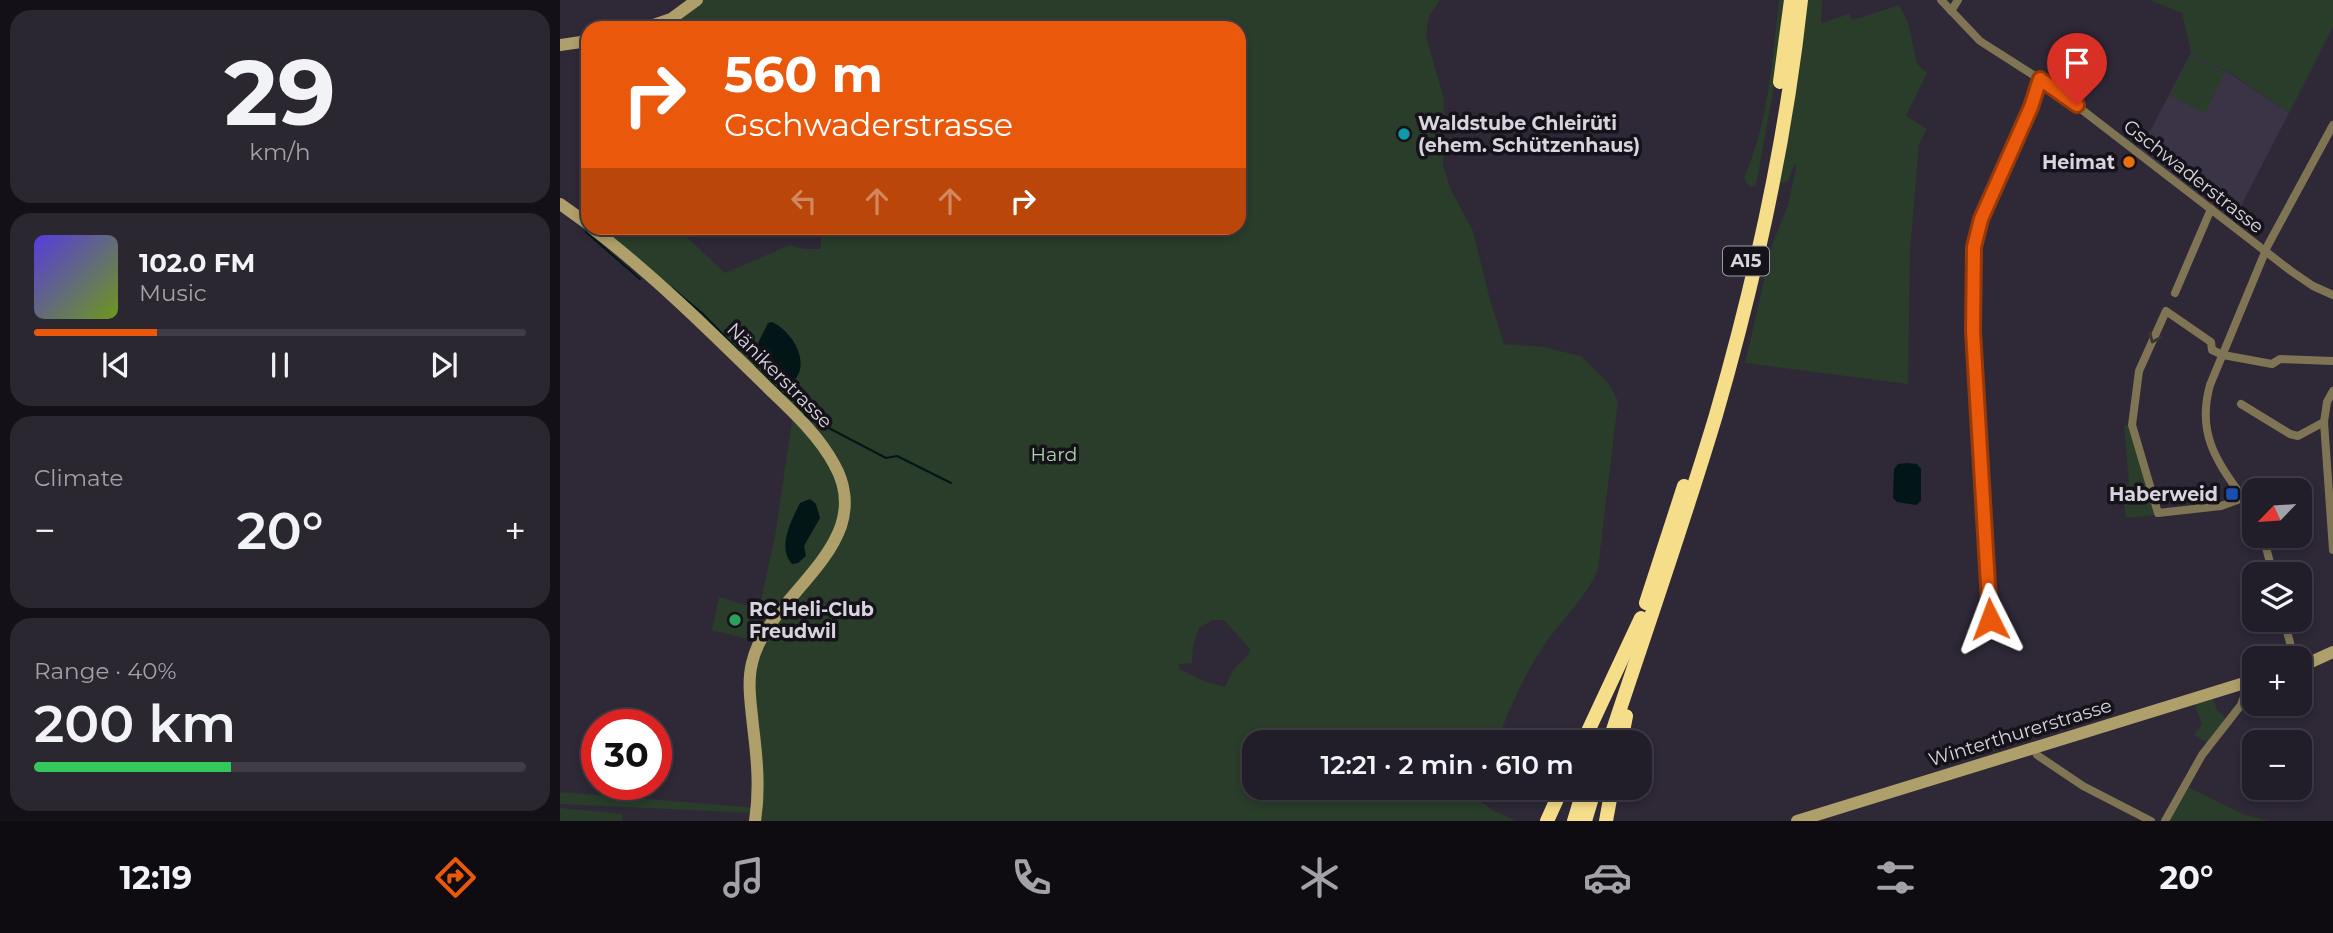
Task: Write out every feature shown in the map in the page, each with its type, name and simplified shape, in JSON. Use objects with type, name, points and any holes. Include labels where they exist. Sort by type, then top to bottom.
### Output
[{"type":"highway","name":"A15","points":[[1604,730],[1706,415],[1744,271],[1774,119],[1791,0]]},
{"type":"highway","name":"A15","points":[[1613,730],[1700,468],[1738,334],[1773,181],[1801,0]]},
{"type":"highway","points":[[1589,730],[1641,618]]},
{"type":"highway","points":[[1623,730],[1640,650]]},
{"type":"highway","points":[[1547,821],[1557,800]]},
{"type":"highway","points":[[1574,821],[1580,800]]},
{"type":"highway","points":[[1585,821],[1591,800]]},
{"type":"highway","points":[[1606,821],[1610,800]]},
{"type":"street","points":[[665,21],[697,0]]},
{"type":"street","name":"Gschwaderstrasse","points":[[1941,0],[1980,41],[2040,79],[2303,280],[2333,295]]},
{"type":"street","points":[[1951,10],[1958,0]]},
{"type":"street","points":[[560,45],[581,42]]},
{"type":"street","points":[[1990,619],[1973,331],[1974,247],[1981,219],[2031,107],[2040,79]]},
{"type":"street","points":[[2242,497],[2214,456],[2206,430],[2208,390],[2266,252],[2333,125]]},
{"type":"street","points":[[560,204],[581,219]]},
{"type":"street","points":[[2175,293],[2211,209]]},
{"type":"street","name":"Nänikerstrasse","points":[[600,235],[696,318],[806,426],[830,457],[842,481],[845,505],[835,538],[816,568],[765,633],[752,663],[750,686],[758,780],[755,821]]},
{"type":"street","points":[[2242,498],[2221,506],[2158,513],[2133,433],[2137,380],[2166,311],[2211,342],[2212,350],[2223,355],[2273,364],[2280,359],[2333,361]]},
{"type":"street","points":[[2333,391],[2327,402],[2324,422],[2333,550]]},
{"type":"street","points":[[2241,404],[2290,435],[2298,436],[2324,422]]},
{"type":"street","points":[[2312,662],[2333,652]]},
{"type":"street","name":"Winterthurerstrasse","points":[[1797,821],[2242,683]]},
{"type":"street","points":[[2165,821],[2202,755],[2242,703]]},
{"type":"street","points":[[2035,748],[2038,755],[2083,786],[2151,821]]},
{"type":"shaded area","points":[[2191,53],[2231,74],[2289,113],[2231,225],[2138,154]]},
{"type":"shaded area","points":[[772,322],[787,334],[798,351],[800,369],[789,385],[756,354],[756,347],[768,323]]},
{"type":"shaded area","points":[[1898,464],[1917,464],[1921,469],[1921,501],[1916,505],[1897,502],[1893,498],[1894,469]]},
{"type":"shaded area","points":[[810,499],[816,504],[820,518],[804,546],[806,556],[798,563],[792,564],[786,550],[787,534],[800,503]]},
{"type":"green space","name":"Hard","points":[[697,0],[1440,0],[1429,16],[1426,36],[1444,99],[1443,165],[1450,188],[1473,231],[1504,344],[1543,347],[1581,356],[1609,384],[1618,401],[1598,569],[1574,608],[1530,667],[1502,730],[1242,730],[1242,800],[1478,800],[1516,821],[755,821],[755,813],[560,804],[560,792],[581,794],[581,800],[658,800],[757,808],[750,696],[759,642],[712,630],[719,597],[759,609],[775,536],[793,414],[600,235],[684,235],[725,273],[790,245],[804,249],[821,249],[822,235],[1246,235],[1246,21],[671,19]],"holes":[[[1213,620],[1224,620],[1250,649],[1249,654],[1233,670],[1225,687],[1179,669],[1179,664],[1192,663],[1193,645],[1199,628]]]},
{"type":"green space","points":[[1779,0],[1785,0],[1772,98],[1756,185],[1751,187],[1744,177],[1764,113]]},
{"type":"green space","points":[[1806,0],[1822,0],[1821,23],[1849,14],[1853,20],[1899,5],[1908,22],[1917,64],[1927,73],[1906,116],[1927,129],[1919,144],[1910,251],[1908,384],[1745,363],[1772,245],[1788,205],[1796,168],[1795,163],[1788,181],[1778,184]]},
{"type":"green space","points":[[2150,0],[2333,0],[2333,27],[2289,113],[2232,74],[2191,53],[2182,13]]},
{"type":"green space","points":[[2191,55],[2225,72],[2205,113],[2170,96]]},
{"type":"green space","points":[[2124,425],[2132,425],[2155,515],[2126,518],[2121,485],[2129,484]]},
{"type":"green space","points":[[2211,692],[2217,710],[2229,722],[2210,744],[2194,735],[2202,724],[2192,698]]},
{"type":"green space","points":[[2184,785],[2245,815],[2270,821],[2165,821]]},
{"type":"green space","points":[[560,808],[622,814],[622,821],[560,821]]},
{"type":"waterway","points":[[589,235],[640,279]]},
{"type":"waterway","points":[[672,288],[703,314],[739,351]]},
{"type":"waterway","points":[[755,367],[784,395]]},
{"type":"waterway","points":[[804,415],[886,458],[897,456],[951,483]]},
{"type":"place","name":"Waldstube Chleirüti (ehem. Schützenhaus)","points":[[1404,134]]},
{"type":"place","name":"Heimat","points":[[2129,162]]},
{"type":"place","name":"Haberweid","points":[[2232,494]]},
{"type":"place","name":"RC Heli-Club Freudwil","points":[[735,620]]},
{"type":"route","points":[[1990,619],[1973,331],[1974,247],[1981,219],[2031,107],[2040,79],[2077,105]]}]
